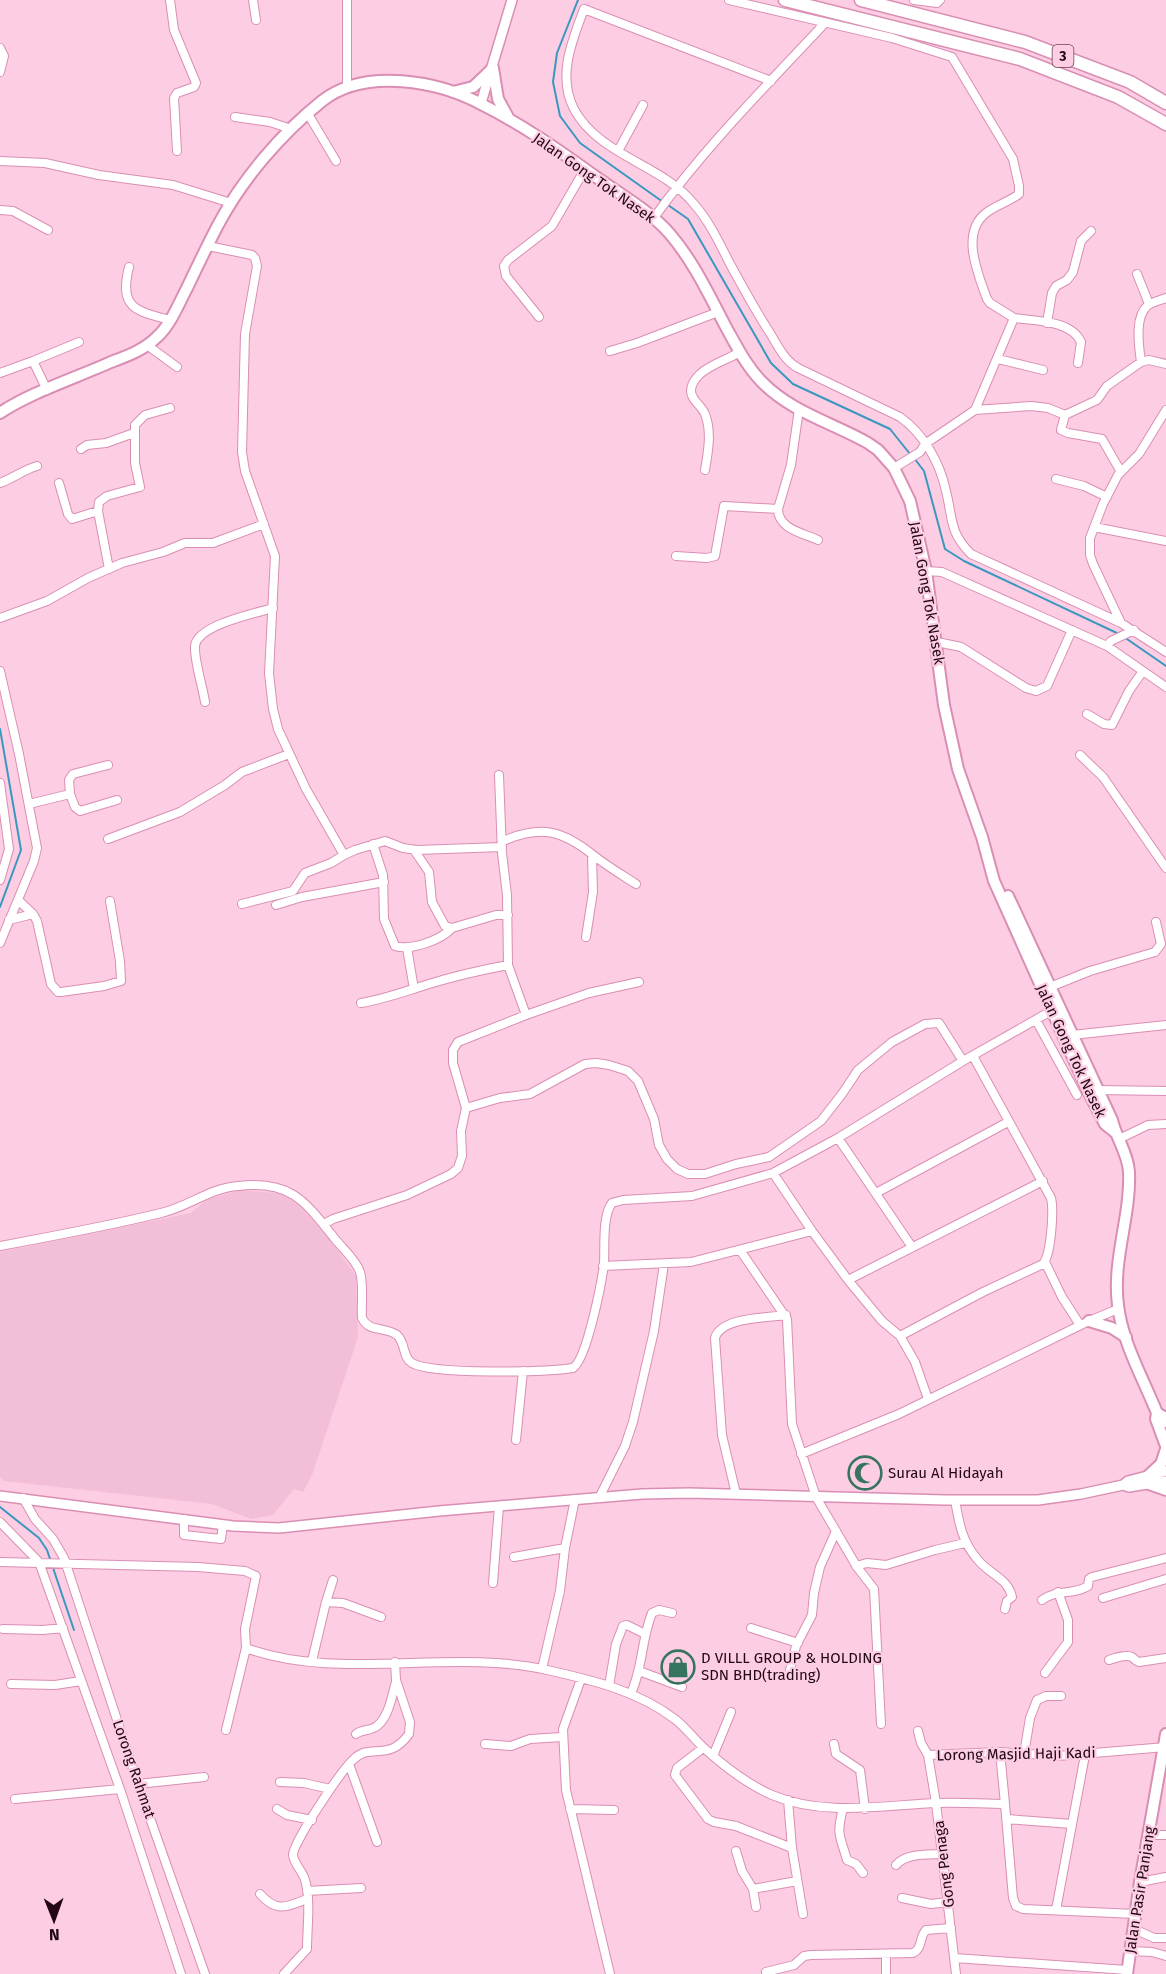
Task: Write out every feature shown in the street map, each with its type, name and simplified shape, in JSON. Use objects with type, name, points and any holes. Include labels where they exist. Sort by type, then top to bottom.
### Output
[{"type":"main road","name":"3","points":[[785,0],[1020,58],[1118,97],[1166,124]]},
{"type":"main road","name":"3","points":[[861,0],[1024,42],[1130,82],[1166,103]]},
{"type":"main road","points":[[450,92],[473,87],[493,68]]},
{"type":"main road","points":[[493,68],[498,99],[509,119]]},
{"type":"main road","name":"Jalan Gong Tok Nasek","points":[[0,414],[20,402],[147,345],[159,336],[170,320],[231,203],[260,164],[291,129],[324,99],[365,81],[400,81],[450,92],[481,103],[585,169],[668,232],[684,253],[740,352],[760,380],[799,409],[878,450],[894,468],[910,501],[926,571],[944,705],[958,769],[992,867],[994,881],[1088,1092],[1105,1124],[1117,1136],[1127,1159],[1129,1175],[1118,1263],[1118,1309],[1126,1337],[1157,1413],[1156,1419],[1166,1447]]},
{"type":"main road","name":"Jalan Gong Tok Nasek","points":[[992,867],[1001,879],[1072,1035],[1088,1092]]},
{"type":"main road","points":[[1052,992],[1052,1011],[1063,1017]]},
{"type":"main road","points":[[1085,1323],[1112,1328],[1126,1337]]},
{"type":"main road","name":"Jalan Gong Tok Nasek","points":[[1157,1413],[1166,1422]]},
{"type":"main road","points":[[1166,1447],[1161,1464],[1148,1480],[1166,1490]]},
{"type":"main road","name":"Jalan Pasir Panjang","points":[[1127,1972],[1166,1734]]},
{"type":"street","points":[[170,0],[174,30],[196,83],[194,87],[175,95],[177,151]]},
{"type":"street","points":[[254,0],[256,20]]},
{"type":"street","points":[[347,0],[347,87]]},
{"type":"street","points":[[481,103],[512,0]]},
{"type":"street","points":[[729,0],[892,38],[951,57],[1013,159],[1019,186],[1018,194],[985,214],[978,221],[972,239],[975,262],[987,299],[1014,318],[1062,326],[1080,338],[1082,347],[1078,363]]},
{"type":"street","points":[[914,0],[937,3],[940,0]]},
{"type":"street","points":[[771,81],[584,9],[566,64],[569,97],[574,110],[593,133],[693,202],[710,226],[753,307],[788,361],[910,424],[934,456],[942,474],[955,534],[971,554],[1121,623]]},
{"type":"street","points":[[653,219],[675,189],[825,23]]},
{"type":"street","points":[[0,48],[3,56],[0,72]]},
{"type":"street","points":[[618,151],[644,105]]},
{"type":"street","points":[[308,114],[336,161]]},
{"type":"street","points":[[235,117],[270,122],[291,129]]},
{"type":"street","points":[[0,161],[45,163],[99,176],[173,186],[231,203]]},
{"type":"street","points":[[539,317],[506,276],[504,267],[508,260],[557,220],[585,169]]},
{"type":"street","points":[[0,210],[13,211],[48,230]]},
{"type":"street","points":[[1047,323],[1052,293],[1056,286],[1067,280],[1073,272],[1081,241],[1092,231]]},
{"type":"street","points":[[208,246],[252,255],[257,262],[245,334],[241,444],[245,471],[275,556],[270,685],[278,729],[306,789],[344,855]]},
{"type":"street","points":[[129,267],[125,287],[129,302],[142,313],[170,320]]},
{"type":"street","points":[[1137,274],[1149,304]]},
{"type":"street","points":[[1141,362],[1138,343],[1142,314],[1149,304],[1166,298]]},
{"type":"street","points":[[610,351],[718,312]]},
{"type":"street","points":[[975,410],[1014,318]]},
{"type":"street","points":[[0,374],[79,342]]},
{"type":"street","points":[[147,345],[177,367]]},
{"type":"street","points":[[705,470],[709,447],[708,423],[703,408],[692,397],[691,386],[704,370],[740,352]]},
{"type":"street","points":[[998,359],[1042,370]]},
{"type":"street","points":[[894,468],[920,452],[925,444],[975,410],[1031,406],[1048,408],[1065,415],[1092,403],[1111,383],[1141,362],[1149,360],[1166,364]]},
{"type":"street","points":[[33,361],[47,390]]},
{"type":"street","points":[[109,568],[98,511],[99,502],[102,498],[140,487],[135,463],[134,433],[137,422],[145,415],[170,408]]},
{"type":"street","points":[[799,409],[791,465],[778,509],[780,520],[785,525],[818,540]]},
{"type":"street","points":[[1166,411],[1139,454],[1121,472],[1094,527],[1090,546],[1093,564],[1121,623],[1130,632],[1166,652]]},
{"type":"street","points":[[1065,415],[1061,430],[1102,439],[1121,472]]},
{"type":"street","points":[[81,449],[87,444],[106,443],[134,433]]},
{"type":"street","points":[[0,483],[14,478],[21,471],[37,466]]},
{"type":"street","points":[[1056,479],[1084,486],[1107,497]]},
{"type":"street","points":[[59,483],[68,514],[72,519],[98,511]]},
{"type":"street","points":[[676,556],[707,558],[715,556],[724,506],[778,509]]},
{"type":"street","points":[[0,618],[47,601],[109,568],[185,543],[213,543],[264,524]]},
{"type":"street","points":[[1094,527],[1166,540]]},
{"type":"street","points":[[926,571],[942,572],[1109,644],[1166,687]]},
{"type":"street","points":[[205,702],[195,650],[197,640],[214,627],[273,608]]},
{"type":"street","points":[[937,642],[961,647],[1026,688],[1036,691],[1047,686],[1072,630]]},
{"type":"street","points":[[1109,644],[1130,632]]},
{"type":"street","points":[[0,671],[36,839],[36,856],[0,943]]},
{"type":"street","points":[[1087,714],[1104,724],[1112,725],[1129,691],[1143,671]]},
{"type":"street","points":[[108,839],[180,812],[242,772],[289,754]]},
{"type":"street","points":[[1080,755],[1103,777],[1166,868]]},
{"type":"street","points":[[108,765],[72,774],[69,780],[70,794],[75,807],[80,811],[117,800]]},
{"type":"street","points":[[499,775],[508,915],[508,965],[526,1015]]},
{"type":"street","points":[[0,783],[9,837],[9,849],[0,880]]},
{"type":"street","points":[[29,804],[70,794]]},
{"type":"street","points":[[242,904],[293,891],[306,873],[372,844],[389,841],[403,848],[414,850],[503,844],[521,834],[541,832],[571,838],[636,885]]},
{"type":"street","points":[[372,844],[384,882],[383,914],[395,946],[407,948],[445,935],[452,928],[496,915],[508,915]]},
{"type":"street","points":[[414,850],[429,872],[432,902],[440,920],[445,926],[452,928]]},
{"type":"street","points":[[585,937],[593,892],[592,855]]},
{"type":"street","points":[[276,905],[302,897],[384,882]]},
{"type":"street","points":[[18,900],[37,921],[52,987],[61,992],[104,986],[119,982],[122,978],[110,901]]},
{"type":"street","points":[[9,920],[33,914]]},
{"type":"street","points":[[1052,992],[1090,971],[1155,952],[1161,944],[1156,922]]},
{"type":"street","points":[[407,948],[414,989]]},
{"type":"street","points":[[361,1003],[393,997],[467,974],[508,965]]},
{"type":"street","points":[[324,1224],[333,1219],[390,1202],[451,1174],[461,1163],[461,1131],[466,1108],[453,1063],[453,1050],[456,1045],[526,1015],[589,993],[639,982]]},
{"type":"street","points":[[0,1246],[174,1210],[227,1187],[267,1186],[287,1190],[308,1206],[324,1224],[359,1272],[364,1323],[371,1328],[391,1332],[399,1337],[407,1358],[411,1362],[432,1370],[569,1369],[576,1366],[585,1350],[603,1266],[607,1212],[612,1203],[623,1200],[692,1196],[773,1173],[838,1138],[1052,1011]]},
{"type":"street","points":[[1036,1020],[1088,1092],[1166,1091]]},
{"type":"street","points":[[466,1108],[500,1098],[530,1094],[585,1064],[609,1065],[630,1072],[638,1081],[654,1119],[659,1144],[667,1159],[684,1172],[701,1175],[736,1164],[766,1159],[808,1132],[830,1111],[858,1070],[898,1038],[925,1024],[939,1023],[963,1062]]},
{"type":"street","points":[[1072,1035],[1166,1025]]},
{"type":"street","points":[[900,1336],[1045,1262],[1048,1255],[1051,1198],[973,1056]]},
{"type":"street","points":[[876,1192],[1008,1122]]},
{"type":"street","points":[[1117,1136],[1148,1125],[1166,1124]]},
{"type":"street","points":[[838,1138],[912,1247]]},
{"type":"street","points":[[773,1173],[848,1280],[882,1321],[900,1336],[915,1362],[928,1400]]},
{"type":"street","points":[[848,1280],[1043,1181]]},
{"type":"street","points":[[603,1266],[691,1262],[812,1231]]},
{"type":"street","points":[[740,1250],[786,1315],[792,1424],[816,1497],[856,1566],[872,1585],[876,1594],[881,1724]]},
{"type":"street","points":[[1045,1262],[1062,1297],[1085,1323]]},
{"type":"street","points":[[599,1498],[625,1446],[633,1422],[654,1331],[664,1264]]},
{"type":"street","points":[[801,1454],[899,1414],[1118,1309]]},
{"type":"street","points":[[736,1494],[722,1435],[715,1338],[720,1330],[731,1323],[786,1315]]},
{"type":"street","points":[[516,1440],[522,1371]]},
{"type":"street","points":[[1148,1480],[1166,1470]]},
{"type":"street","points":[[0,1496],[223,1525],[279,1528],[576,1499],[665,1493],[1038,1500],[1082,1494],[1123,1485],[1128,1481],[1166,1481]]},
{"type":"street","name":"Lorong Rahmat","points":[[23,1498],[35,1519],[53,1539],[64,1564],[205,1974]]},
{"type":"street","points":[[542,1669],[560,1591],[565,1548],[576,1499]]},
{"type":"street","points":[[955,1500],[960,1529],[966,1543],[978,1561],[1009,1587],[1012,1597],[1007,1601],[1005,1609]]},
{"type":"street","points":[[493,1583],[499,1506]]},
{"type":"street","points":[[184,1520],[184,1535],[221,1539],[223,1525]]},
{"type":"street","points":[[0,1522],[41,1562],[181,1974]]},
{"type":"street","points":[[789,1674],[798,1643],[813,1615],[818,1575],[836,1531]]},
{"type":"street","points":[[856,1566],[867,1563],[889,1564],[966,1543]]},
{"type":"street","points":[[513,1557],[565,1548]]},
{"type":"street","points":[[1042,1600],[1050,1594],[1081,1590],[1088,1586],[1089,1579],[1092,1577],[1166,1558]]},
{"type":"street","points":[[0,1562],[198,1568],[245,1571],[256,1576],[245,1629],[246,1648],[226,1730]]},
{"type":"street","points":[[1103,1598],[1166,1579]]},
{"type":"street","points":[[312,1661],[333,1580]]},
{"type":"street","points":[[1045,1672],[1068,1642],[1068,1620],[1058,1592]]},
{"type":"street","points":[[326,1602],[343,1603],[381,1617]]},
{"type":"street","points":[[631,1694],[639,1671],[645,1634],[653,1611],[662,1610],[672,1613]]},
{"type":"street","points":[[609,1686],[616,1644],[623,1626],[627,1625],[645,1634]]},
{"type":"street","points":[[3,1629],[63,1628]]},
{"type":"street","points":[[751,1628],[798,1643]]},
{"type":"street","points":[[246,1648],[275,1657],[312,1661],[517,1665],[609,1686],[648,1701],[675,1720],[703,1748],[734,1773],[772,1795],[788,1800],[865,1809],[936,1803],[1005,1804]]},
{"type":"street","points":[[1108,1660],[1128,1656],[1139,1662],[1166,1658]]},
{"type":"street","points":[[284,1974],[306,1951],[307,1895],[305,1878],[293,1854],[296,1844],[330,1789],[356,1756],[368,1751],[385,1752],[409,1734],[410,1722],[396,1680],[395,1662]]},
{"type":"street","points":[[639,1671],[682,1687]]},
{"type":"street","points":[[581,1679],[564,1722],[562,1737],[566,1790],[610,1974]]},
{"type":"street","points":[[356,1734],[361,1730],[375,1728],[379,1725],[388,1708],[396,1680]]},
{"type":"street","points":[[11,1684],[55,1685],[81,1681]]},
{"type":"street","points":[[1024,1755],[1030,1718],[1037,1700],[1046,1696],[1061,1696]]},
{"type":"street","points":[[713,1756],[731,1712]]},
{"type":"street","name":"Lorong Masjid Haji Kadi","points":[[918,1731],[921,1743],[928,1755],[1000,1752],[1058,1756],[1165,1747]]},
{"type":"street","points":[[485,1744],[511,1746],[530,1739],[562,1737]]},
{"type":"street","points":[[834,1744],[836,1754],[860,1770],[865,1809]]},
{"type":"street","points":[[703,1748],[677,1768],[675,1775],[708,1819],[736,1826],[792,1848]]},
{"type":"street","points":[[1000,1752],[1013,1898],[1016,1906],[1023,1909],[1136,1914]]},
{"type":"street","name":"Gong Penaga","points":[[928,1755],[943,1854],[956,1974]]},
{"type":"street","points":[[1056,1910],[1085,1755]]},
{"type":"street","points":[[349,1764],[377,1842]]},
{"type":"street","points":[[138,1784],[204,1777]]},
{"type":"street","points":[[280,1782],[304,1783],[330,1789]]},
{"type":"street","points":[[15,1799],[120,1789]]},
{"type":"street","points":[[788,1800],[792,1848],[803,1914]]},
{"type":"street","points":[[843,1808],[839,1826],[840,1839],[847,1860],[856,1864],[863,1873]]},
{"type":"street","points":[[277,1809],[287,1815],[312,1820]]},
{"type":"street","points":[[570,1809],[614,1810]]},
{"type":"street","points":[[1007,1819],[1072,1824]]},
{"type":"street","points":[[1149,1836],[1166,1834]]},
{"type":"street","points":[[736,1851],[742,1871],[753,1889],[756,1907]]},
{"type":"street","points":[[896,1865],[900,1860],[909,1857],[943,1854]]},
{"type":"street","points":[[1140,1882],[1166,1877]]},
{"type":"street","points":[[753,1889],[797,1881]]},
{"type":"street","points":[[260,1894],[270,1905],[285,1907],[307,1895],[361,1888]]},
{"type":"street","points":[[902,1898],[924,1903],[948,1902]]},
{"type":"street","points":[[766,1972],[794,1965],[804,1956],[811,1955],[913,1953],[919,1949],[926,1930],[951,1928]]},
{"type":"street","points":[[1134,1929],[1154,1938],[1166,1938]]},
{"type":"street","points":[[1130,1951],[1166,1956]]},
{"type":"street","points":[[886,1955],[886,1974]]},
{"type":"street","points":[[955,1958],[1127,1972]]},
{"type":"shaded area","points":[[240,1190],[287,1194],[313,1216],[356,1276],[358,1337],[312,1475],[303,1492],[294,1489],[273,1515],[251,1519],[212,1504],[4,1481],[0,1477],[0,1252],[191,1213],[206,1200]]},
{"type":"waterway","points":[[578,0],[557,53],[553,82],[560,116],[580,143],[663,202]]},
{"type":"waterway","points":[[668,205],[688,219],[771,363],[793,384],[890,429],[910,454]]},
{"type":"waterway","points":[[914,458],[924,471],[945,549],[964,561],[1119,634]]},
{"type":"waterway","points":[[1124,637],[1166,666]]},
{"type":"waterway","points":[[0,729],[21,850],[0,907]]},
{"type":"waterway","points":[[0,1507],[39,1538],[47,1550],[74,1630]]},
{"type":"place","name":"Surau Al Hidayah","points":[[865,1473]]},
{"type":"place","name":"D VILLL GROUP & HOLDING SDN BHD(trading)","points":[[678,1667]]}]
